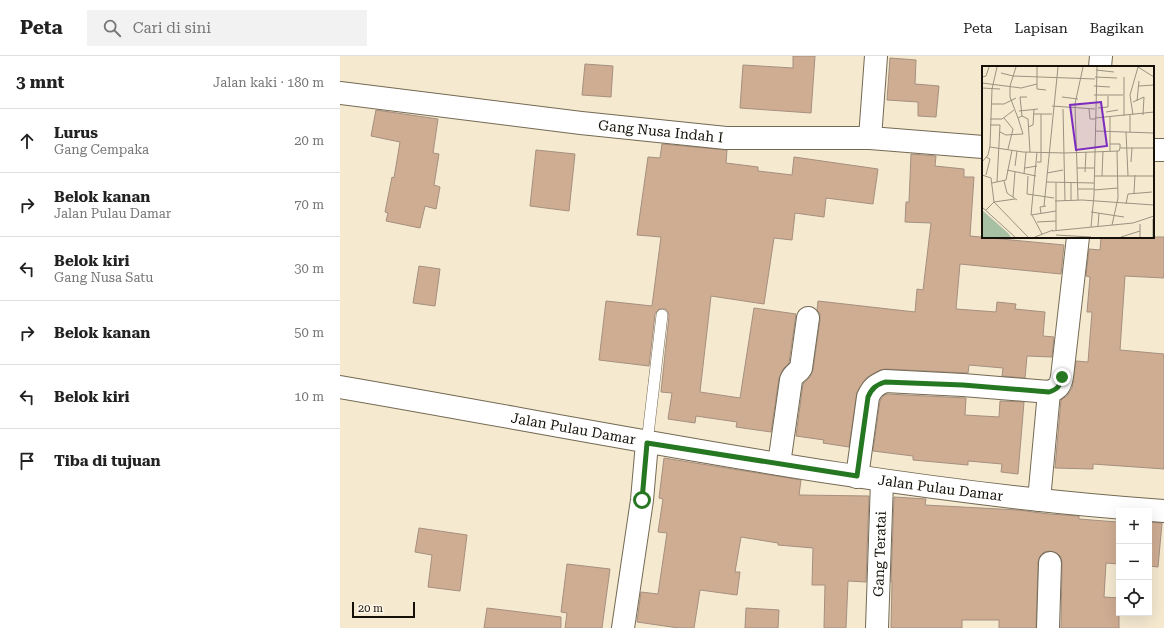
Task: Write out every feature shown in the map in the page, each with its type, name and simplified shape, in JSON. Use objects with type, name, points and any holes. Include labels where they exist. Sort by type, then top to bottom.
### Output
[{"type":"street","points":[[870,138],[876,56]]},
{"type":"street","points":[[1100,66],[1101,56]]},
{"type":"street","name":"Gang Nusa Indah I","points":[[340,93],[581,123],[726,138],[870,138],[982,147]]},
{"type":"street","points":[[857,476],[868,397],[872,388],[885,382],[963,385],[1049,392],[1056,390],[1061,384],[1078,238]]},
{"type":"street","points":[[779,464],[791,380],[793,375],[801,368],[808,318]]},
{"type":"street","name":"Jalan Pulau Damar","points":[[340,387],[480,411],[647,443],[882,481],[1084,506],[1164,512]]},
{"type":"street","points":[[1040,500],[1049,392]]},
{"type":"street","points":[[623,628],[642,500],[647,443]]},
{"type":"street","name":"Gang Teratai","points":[[877,628],[882,481]]},
{"type":"street","points":[[1048,628],[1050,563]]},
{"type":"lane","points":[[647,443],[662,315]]},
{"type":"building","points":[[793,56],[815,56],[811,113],[740,108],[743,65],[793,68]]},
{"type":"building","points":[[890,58],[916,60],[915,84],[939,86],[936,117],[918,116],[918,102],[887,100]]},
{"type":"building","points":[[585,64],[613,66],[611,97],[582,95]]},
{"type":"building","points":[[376,110],[438,119],[433,153],[439,154],[434,185],[440,187],[436,209],[425,206],[420,228],[386,221],[388,213],[385,212],[392,177],[394,178],[400,142],[371,136]]},
{"type":"building","points":[[662,144],[727,150],[726,163],[758,167],[758,171],[792,175],[794,157],[878,169],[873,204],[826,198],[824,217],[795,213],[792,240],[774,238],[764,304],[711,296],[700,392],[740,398],[754,308],[796,314],[789,363],[783,369],[779,378],[771,432],[736,427],[737,422],[696,416],[695,423],[668,419],[672,393],[661,392],[669,316],[666,309],[659,309],[655,314],[649,366],[599,360],[606,301],[652,306],[661,237],[637,235],[648,157],[660,158]]},
{"type":"building","points":[[536,150],[575,154],[569,211],[530,206]]},
{"type":"building","points":[[911,154],[936,156],[935,166],[964,169],[964,177],[974,177],[970,236],[1064,245],[1061,274],[960,264],[956,309],[996,312],[997,302],[1016,304],[1015,309],[1045,312],[1043,336],[1054,337],[1052,357],[1027,356],[1025,378],[1002,376],[1003,368],[969,365],[968,373],[886,369],[880,370],[866,378],[857,392],[849,447],[823,443],[824,440],[796,436],[803,384],[810,377],[813,370],[820,320],[820,314],[817,310],[818,301],[915,312],[917,289],[923,290],[931,223],[905,222],[906,202],[909,202]]},
{"type":"building","points":[[1164,237],[1164,278],[1125,276],[1120,350],[1164,354],[1164,469],[1093,464],[1093,469],[1055,468],[1061,400],[1067,396],[1072,388],[1076,361],[1088,362],[1092,312],[1087,312],[1090,277],[1086,276],[1089,249],[1100,250],[1101,238]]},
{"type":"building","points":[[419,266],[440,269],[435,306],[413,303]]},
{"type":"building","points":[[887,394],[966,398],[965,415],[999,417],[1000,401],[1024,402],[1018,474],[1001,472],[1002,464],[968,461],[968,465],[913,460],[913,456],[873,451],[880,401],[883,396]]},
{"type":"building","points":[[664,458],[801,480],[799,495],[869,496],[866,582],[848,581],[846,628],[824,628],[825,585],[812,585],[813,548],[778,545],[778,543],[741,537],[735,572],[740,572],[737,595],[700,590],[694,628],[679,628],[637,622],[641,592],[658,594],[667,533],[658,532],[663,499],[659,498]]},
{"type":"building","points":[[894,497],[926,499],[925,505],[1018,510],[1079,516],[1079,519],[1116,522],[1116,564],[1106,563],[1104,597],[1116,598],[1116,616],[1119,616],[1119,628],[1061,628],[1062,563],[1061,557],[1057,553],[1050,551],[1044,552],[1040,556],[1038,562],[1036,628],[999,628],[999,620],[962,620],[962,628],[891,628]]},
{"type":"building","points":[[1152,522],[1162,523],[1158,567],[1152,566]]},
{"type":"building","points":[[419,528],[467,535],[460,591],[428,587],[432,555],[415,552]]},
{"type":"building","points":[[567,564],[610,569],[602,628],[565,628],[567,613],[561,612]]},
{"type":"building","points":[[487,608],[561,617],[561,628],[484,628]]},
{"type":"building","points":[[746,608],[779,610],[778,628],[745,628]]},
{"type":"route","points":[[642,500],[647,443],[857,476],[868,397],[872,388],[879,384],[885,382],[963,385],[1049,392],[1056,390],[1061,384],[1062,377]]}]
